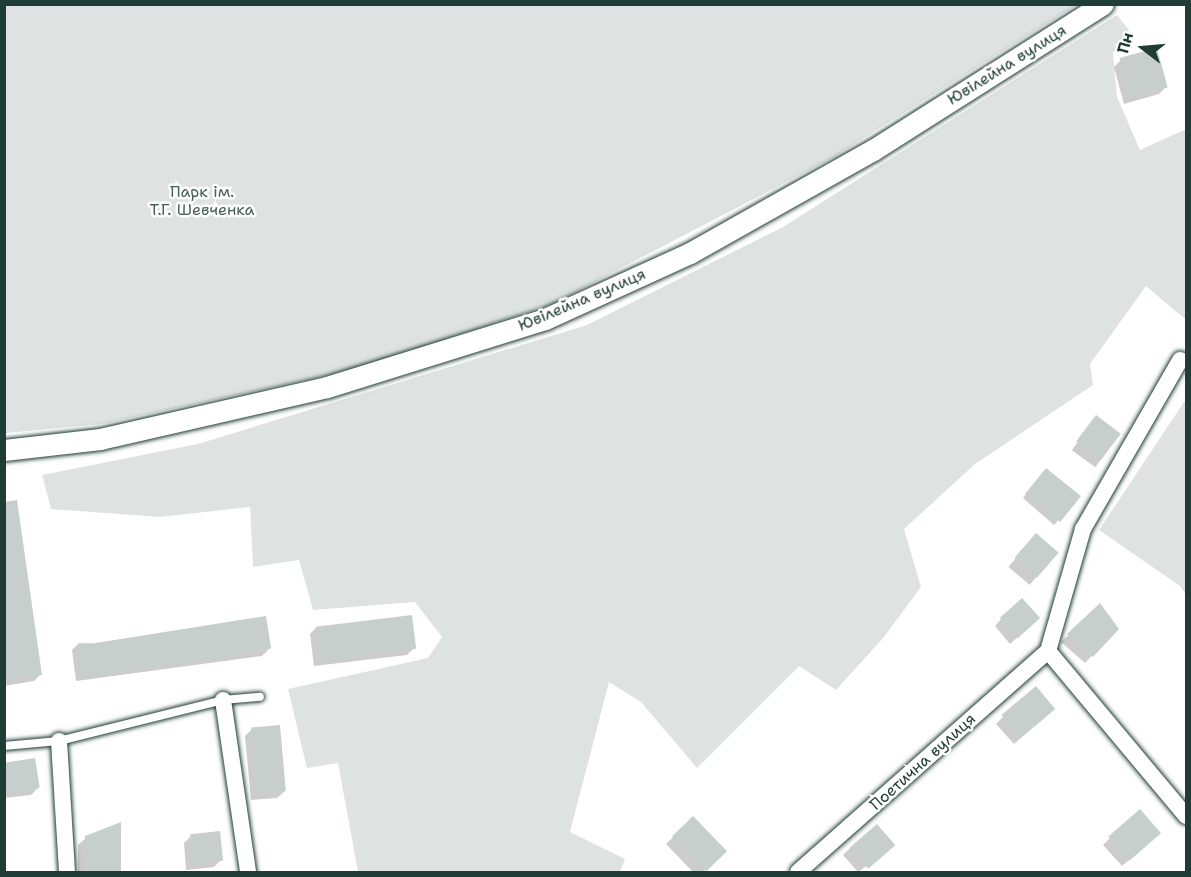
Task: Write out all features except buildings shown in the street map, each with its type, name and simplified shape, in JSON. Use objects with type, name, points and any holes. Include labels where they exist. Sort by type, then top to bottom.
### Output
[{"type":"street","name":"Ювілейна вулиця","points":[[4,450],[100,440],[327,387],[545,319],[720,236],[873,150],[1102,4]]},
{"type":"street","points":[[1180,360],[1083,529],[1048,651],[1186,816]]},
{"type":"street","name":"Поетична вулиця","points":[[798,873],[1048,651]]},
{"type":"street","points":[[223,700],[248,873]]},
{"type":"street","points":[[59,741],[67,873]]},
{"type":"lane","points":[[4,746],[59,741],[223,700],[260,697]]},
{"type":"green space","name":"Парк ім. Т.Г. Шевченка","points":[[5,5],[1076,5],[832,158],[554,303],[359,368],[102,424],[5,433]]},
{"type":"green space","points":[[1117,15],[1129,30],[1113,53],[1117,97],[1140,150],[1186,129],[1186,320],[1146,286],[1090,364],[1093,385],[975,464],[904,529],[921,587],[884,637],[836,690],[799,666],[697,768],[641,702],[609,682],[570,832],[625,859],[620,872],[358,872],[338,763],[307,768],[288,689],[428,658],[442,637],[415,602],[313,610],[299,560],[253,567],[250,507],[160,517],[51,509],[42,475],[198,444],[587,325],[783,227]]},
{"type":"green space","points":[[1186,399],[1186,595],[1180,586],[1099,530]]}]
